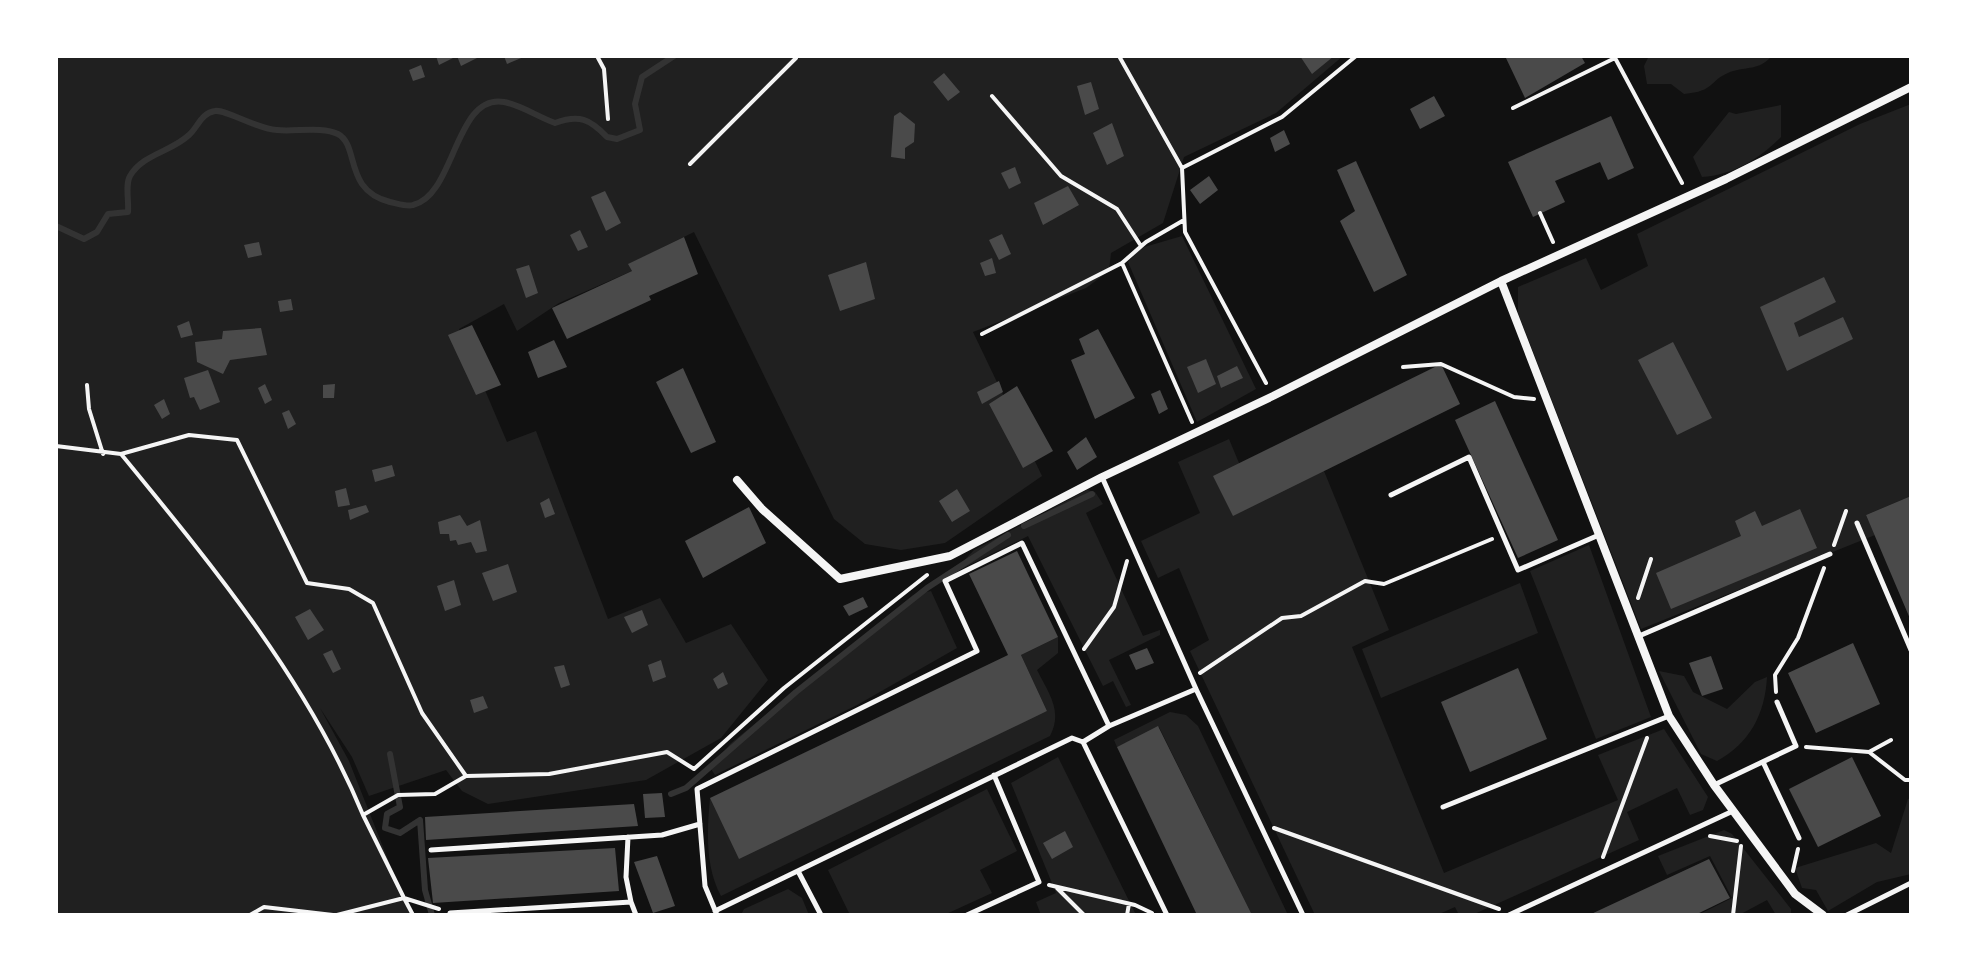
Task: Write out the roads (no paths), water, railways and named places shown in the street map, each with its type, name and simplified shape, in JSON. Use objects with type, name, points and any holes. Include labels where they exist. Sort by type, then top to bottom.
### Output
[{"type":"street","points":[[737,480],[762,509],[840,579],[950,556],[1102,477],[1273,396],[1501,281],[1689,196],[1911,87]]},
{"type":"street","points":[[1501,281],[1669,716],[1714,785],[1787,884],[1823,915]]},
{"type":"lane","points":[[1391,495],[1469,457],[1518,570],[1599,535]]},
{"type":"lane","points":[[1102,477],[1196,689],[1303,915]]},
{"type":"lane","points":[[1857,523],[1911,650]]},
{"type":"lane","points":[[1109,726],[1022,543],[945,581],[977,651],[697,789],[705,886],[716,913],[1072,738],[1083,742],[1167,915]]},
{"type":"lane","points":[[1638,636],[1830,554]]},
{"type":"lane","points":[[1083,742],[1109,726],[1196,689]]},
{"type":"lane","points":[[1714,785],[1796,746],[1777,702]]},
{"type":"lane","points":[[1443,807],[1669,716]]},
{"type":"lane","points":[[1763,762],[1799,838]]},
{"type":"lane","points":[[967,915],[1039,882],[994,775]]},
{"type":"lane","points":[[1511,914],[1734,811]]},
{"type":"lane","points":[[431,850],[662,835],[700,824]]},
{"type":"lane","points":[[628,837],[626,877],[636,915]]},
{"type":"lane","points":[[798,871],[821,915]]},
{"type":"lane","points":[[1847,915],[1911,883]]},
{"type":"lane","points":[[447,912],[631,902]]},
{"type":"waterway","points":[[56,226],[84,239],[97,232],[108,214],[128,212],[128,184],[136,169],[182,141],[203,117],[215,111],[269,129],[324,130],[338,134],[345,140],[365,188],[390,202],[413,205],[427,198],[438,184],[465,128],[475,113],[488,103],[504,102],[555,123],[584,120],[607,137],[617,139],[640,130],[635,104],[642,77],[674,56]]},
{"type":"waterway","points":[[1024,526],[1092,494]]},
{"type":"waterway","points":[[671,794],[686,788],[796,692],[927,588],[1008,535]]},
{"type":"waterway","points":[[390,754],[400,807],[387,814],[385,828],[400,833],[420,820],[425,890],[432,915]]}]
